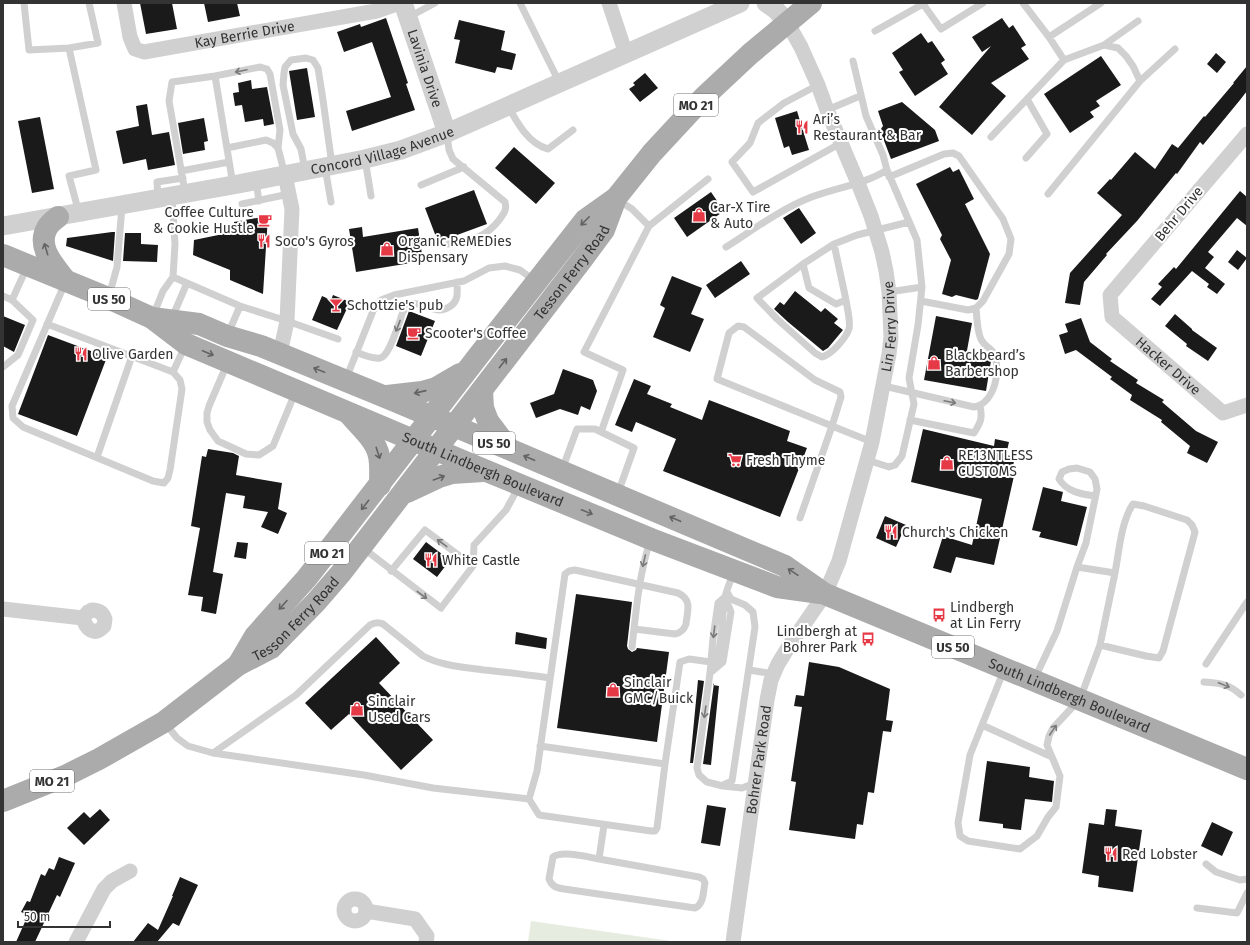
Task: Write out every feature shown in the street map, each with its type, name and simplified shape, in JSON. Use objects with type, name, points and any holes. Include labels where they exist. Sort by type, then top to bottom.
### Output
[{"type":"main road","name":"Tesson Ferry Road","points":[[238,665],[255,636],[306,578],[380,485],[468,369],[585,220],[616,198],[652,153],[704,97],[750,54],[811,3]]},
{"type":"main road","name":"Tesson Ferry Road","points":[[3,801],[35,789],[79,769],[164,722],[238,665],[271,648],[316,602],[361,547],[482,390],[604,230],[616,198]]},
{"type":"main road","points":[[58,216],[47,227],[43,237],[44,246],[47,254],[66,281]]},
{"type":"main road","name":"South Lindbergh Boulevard","points":[[3,255],[162,319],[199,324],[227,336],[261,346],[785,566],[826,594],[1247,768]]},
{"type":"main road","name":"South Lindbergh Boulevard","points":[[162,319],[186,344],[519,485],[651,539],[777,587],[826,594]]},
{"type":"main road","points":[[384,397],[422,392],[436,388],[468,369]]},
{"type":"main road","points":[[482,390],[483,408],[488,421],[510,450]]},
{"type":"main road","points":[[346,412],[370,440],[379,455],[381,468],[380,485]]},
{"type":"main road","points":[[403,493],[439,477],[452,473],[486,471]]},
{"type":"street","name":"Kay Berrie Drive","points":[[124,3],[130,37],[135,49],[144,52],[376,7],[404,8]]},
{"type":"street","points":[[609,3],[626,54]]},
{"type":"street","name":"Concord Village Avenue","points":[[3,226],[122,205],[176,188],[234,185],[365,159],[401,150],[447,133],[740,3]]},
{"type":"street","points":[[766,3],[776,10],[787,22]]},
{"type":"street","name":"Lavinia Drive","points":[[404,8],[447,133]]},
{"type":"street","name":"Lin Ferry Drive","points":[[787,22],[801,47],[818,86],[876,230],[882,252],[889,292],[891,337],[890,354],[884,386],[872,442],[839,561],[826,594]]},
{"type":"street","name":"Behr Drive","points":[[1110,295],[1247,134]]},
{"type":"street","points":[[280,354],[287,321],[292,209],[285,175]]},
{"type":"street","name":"Hacker Drive","points":[[1110,295],[1112,317],[1223,413],[1247,405]]},
{"type":"street","name":"Bohrer Park Road","points":[[733,942],[771,680],[778,664],[789,646],[826,594]]},
{"type":"street","points":[[3,609],[83,618]]},
{"type":"street","points":[[76,942],[104,889],[112,881],[130,871]]},
{"type":"street","points":[[366,911],[415,919],[427,936],[426,942]]},
{"type":"lane","points":[[24,3],[29,50],[69,48],[98,43],[89,3]]},
{"type":"lane","points":[[404,8],[435,3]]},
{"type":"lane","points":[[520,3],[560,83]]},
{"type":"lane","points":[[876,31],[924,4],[941,29],[983,3]]},
{"type":"lane","points":[[1023,3],[1049,37],[1064,60]]},
{"type":"lane","points":[[1049,37],[1101,3]]},
{"type":"lane","points":[[991,137],[1064,60],[1104,45],[1138,21]]},
{"type":"lane","points":[[1104,45],[1118,48],[1133,66],[1140,81]]},
{"type":"lane","points":[[69,48],[96,170],[70,176],[79,213]]},
{"type":"lane","points":[[1048,194],[1140,81],[1175,49]]},
{"type":"lane","points":[[306,171],[301,149],[293,134],[283,85],[285,67],[291,60],[298,58],[313,60],[318,68],[323,100],[331,202]]},
{"type":"lane","points":[[853,61],[860,96],[866,116],[888,174],[917,240],[922,287],[909,378],[914,404],[902,456],[895,465],[889,466],[867,460]]},
{"type":"lane","points":[[162,319],[163,291],[173,277],[175,244],[176,188],[169,101],[172,82],[260,67],[266,69],[270,74],[280,130],[278,148],[285,175]]},
{"type":"lane","points":[[214,76],[234,185]]},
{"type":"lane","points":[[818,86],[784,103],[758,123],[750,143],[732,162],[754,192],[841,143]]},
{"type":"lane","points":[[827,110],[860,96]]},
{"type":"lane","points":[[1026,158],[1047,134],[1027,99]]},
{"type":"lane","points":[[508,106],[520,128],[540,147],[548,149],[573,130]]},
{"type":"lane","points":[[447,133],[449,150],[453,159],[505,202],[506,211],[498,222],[486,233],[463,243],[448,244]]},
{"type":"lane","points":[[227,148],[266,140],[273,143],[278,148]]},
{"type":"lane","points":[[726,247],[776,215],[808,199],[841,187],[888,174],[944,154],[953,153],[959,156],[1003,219],[1011,239],[1008,254],[983,301],[976,308],[968,310],[921,301]]},
{"type":"lane","points":[[365,159],[370,196]]},
{"type":"lane","points":[[176,188],[229,162]]},
{"type":"lane","points":[[421,185],[464,167]]},
{"type":"lane","points":[[601,432],[623,370],[584,352],[649,226],[708,179]]},
{"type":"lane","points":[[256,181],[259,200]]},
{"type":"lane","points":[[242,204],[289,194]]},
{"type":"lane","points":[[616,198],[632,209],[649,226]]},
{"type":"lane","points":[[108,298],[118,267],[122,205]]},
{"type":"lane","points":[[834,244],[846,300],[849,329],[828,356],[822,357],[815,353],[777,319],[757,298],[803,264],[834,244],[857,235],[909,222]]},
{"type":"lane","points":[[803,264],[809,288],[836,304],[846,300]]},
{"type":"lane","points":[[12,300],[28,265]]},
{"type":"lane","points":[[345,381],[373,311],[381,300],[394,295],[464,281],[489,268],[505,266],[520,270],[536,282]]},
{"type":"lane","points":[[173,277],[240,306],[338,339]]},
{"type":"lane","points":[[47,324],[173,372],[180,380],[182,389],[170,470],[168,478],[164,483],[153,481],[23,427],[13,418],[12,406],[47,324],[66,281]]},
{"type":"lane","points":[[356,352],[375,358],[385,356],[403,312],[407,306],[412,304],[421,304],[429,308],[442,311],[455,303],[458,295],[456,282]]},
{"type":"lane","points":[[162,319],[187,283]]},
{"type":"lane","points":[[889,292],[922,287]]},
{"type":"lane","points":[[3,296],[12,300],[33,320],[18,355],[3,367]]},
{"type":"lane","points":[[227,336],[240,306]]},
{"type":"lane","points":[[884,386],[912,394],[974,407],[980,406],[988,401],[995,385],[997,362],[992,351],[982,341],[978,331],[976,308]]},
{"type":"lane","points":[[800,518],[832,426],[841,397],[840,392],[815,380],[744,327],[738,326],[729,333],[717,379],[832,426],[872,442]]},
{"type":"lane","points":[[173,372],[186,344]]},
{"type":"lane","points":[[97,457],[132,356]]},
{"type":"lane","points":[[228,362],[209,406],[207,422],[210,430],[218,441],[246,454],[259,455],[273,446],[296,391]]},
{"type":"lane","points":[[910,420],[974,433],[982,416],[980,406]]},
{"type":"lane","points":[[561,471],[577,430],[595,429],[634,448],[617,495]]},
{"type":"lane","points":[[1034,680],[1057,631],[1086,543],[1095,496],[1096,489],[1096,479],[1090,472],[1077,468],[1062,472],[1059,479],[1062,484],[1070,490],[1095,496]]},
{"type":"lane","points":[[361,547],[441,608],[473,566],[474,545],[506,510],[519,485]]},
{"type":"lane","points":[[1005,668],[970,755],[958,823],[960,836],[968,841],[1020,849],[1037,836],[1048,817],[1056,807],[1060,776],[1047,746],[1049,736],[1053,728],[1080,699],[1100,645],[1123,530],[1129,510],[1133,504],[1144,506],[1187,520],[1192,525],[1195,532],[1163,651],[1159,658],[1100,645]]},
{"type":"lane","points":[[391,571],[425,530],[473,566]]},
{"type":"lane","points":[[632,647],[644,559],[651,539]]},
{"type":"lane","points":[[1077,567],[1115,573]]},
{"type":"lane","points":[[634,628],[675,634],[680,633],[685,627],[688,604],[686,599],[681,594],[575,570],[569,571],[565,574],[537,771],[529,799],[539,815],[651,832],[655,831],[657,828],[680,662],[689,659],[711,662]]},
{"type":"lane","points":[[710,673],[717,659],[726,594],[735,570]]},
{"type":"lane","points":[[726,594],[718,603],[697,768],[699,775],[707,782],[723,786],[742,788],[755,783]]},
{"type":"lane","points":[[723,786],[732,781],[755,627],[753,612],[745,605],[731,599],[726,594]]},
{"type":"lane","points":[[1206,664],[1247,602]]},
{"type":"lane","points":[[213,753],[296,695],[375,622],[380,622],[383,624],[423,656],[442,664],[550,678]]},
{"type":"lane","points":[[749,670],[774,674]]},
{"type":"lane","points":[[1204,682],[1220,683],[1236,690],[1241,695]]},
{"type":"lane","points":[[164,722],[177,738],[188,746],[213,753],[364,775],[433,788],[529,799]]},
{"type":"lane","points":[[982,725],[1052,757]]},
{"type":"lane","points":[[540,746],[665,764]]},
{"type":"lane","points":[[599,859],[604,825]]},
{"type":"lane","points":[[564,854],[599,859],[699,877],[703,879],[705,883],[702,902],[695,908],[557,888],[551,884],[549,878],[552,859],[556,855],[564,854]]},
{"type":"lane","points":[[1206,864],[1216,872],[1240,880],[1247,879]]},
{"type":"lane","points":[[1197,908],[1237,913],[1247,893]]},
{"type":"shaded area","points":[[531,921],[678,942],[528,942]]},
{"type":"building","points":[[140,3],[172,3],[177,29],[146,34]]},
{"type":"building","points":[[204,3],[237,3],[240,16],[208,22]]},
{"type":"building","points":[[386,18],[408,83],[406,84],[415,110],[352,131],[346,111],[391,97],[372,42],[344,52],[337,32],[360,24],[361,27]]},
{"type":"building","points":[[1002,18],[1009,28],[1013,25],[1026,45],[1021,48],[1029,59],[991,83],[1006,96],[972,135],[939,107],[991,46],[982,52],[972,37]]},
{"type":"building","points":[[459,20],[505,31],[501,50],[516,54],[512,70],[497,67],[495,73],[455,63],[460,40],[454,39]]},
{"type":"building","points":[[921,33],[928,43],[932,41],[945,60],[941,63],[948,74],[915,96],[899,72],[903,70],[892,53]]},
{"type":"building","points":[[1216,53],[1226,62],[1217,73],[1207,64]]},
{"type":"building","points":[[1101,56],[1121,85],[1096,101],[1100,106],[1090,112],[1094,117],[1070,133],[1044,94]]},
{"type":"building","points":[[1247,66],[1247,91],[1203,145],[1200,142],[1177,174],[1176,173],[1137,221],[1106,254],[1107,255],[1084,282],[1080,305],[1065,303],[1070,273],[1122,215],[1097,193],[1110,179],[1111,180],[1135,152],[1155,169],[1172,144],[1178,148]]},
{"type":"building","points":[[307,68],[315,117],[297,120],[289,71]]},
{"type":"building","points":[[645,73],[658,88],[640,102],[629,89],[635,85],[633,83]]},
{"type":"building","points":[[251,80],[252,89],[267,87],[274,124],[264,126],[263,119],[245,122],[242,105],[235,106],[233,93],[239,92],[238,83]]},
{"type":"building","points":[[902,102],[935,130],[939,141],[891,159],[880,130],[883,126],[878,111]]},
{"type":"building","points":[[147,104],[152,135],[169,132],[175,165],[148,170],[146,159],[123,164],[116,131],[139,126],[136,106]]},
{"type":"building","points":[[797,111],[809,150],[792,155],[789,146],[784,148],[775,118]]},
{"type":"building","points":[[40,117],[54,189],[32,193],[18,121]]},
{"type":"building","points":[[204,118],[208,141],[204,142],[205,150],[183,154],[178,123]]},
{"type":"building","points":[[514,147],[555,183],[536,204],[495,168]]},
{"type":"building","points":[[950,167],[953,172],[959,169],[974,199],[965,204],[990,254],[978,299],[976,300],[956,295],[952,297],[942,294],[951,260],[940,239],[942,235],[916,184]]},
{"type":"building","points":[[474,190],[487,224],[438,242],[425,208]]},
{"type":"building","points":[[1240,191],[1247,197],[1247,226],[1237,218],[1208,252],[1214,257],[1205,268],[1225,284],[1217,294],[1207,287],[1209,284],[1192,271],[1160,306],[1151,299],[1162,287],[1158,284],[1174,267],[1176,269]]},
{"type":"building","name":"Car-X Tire & Auto","points":[[711,192],[724,211],[687,237],[674,218]]},
{"type":"building","points":[[799,208],[816,233],[801,244],[783,218]]},
{"type":"building","points":[[268,216],[263,294],[230,280],[230,270],[193,255],[194,240],[233,232],[234,222]]},
{"type":"building","name":"Organic ReMEDies Dispensary","points":[[362,227],[363,237],[418,228],[423,261],[356,272],[349,229]]},
{"type":"building","points":[[115,232],[113,261],[66,246],[67,238]]},
{"type":"building","points":[[125,233],[141,233],[141,244],[158,245],[157,262],[123,261]]},
{"type":"building","points":[[1237,250],[1247,258],[1238,270],[1228,262]]},
{"type":"building","points":[[741,261],[750,274],[715,298],[706,285]]},
{"type":"building","points":[[672,276],[702,288],[691,314],[704,319],[690,352],[653,337],[665,308],[660,305]]},
{"type":"building","points":[[795,291],[821,312],[825,308],[838,319],[834,323],[843,330],[828,348],[823,351],[774,309],[780,302],[784,305]]},
{"type":"building","points":[[333,295],[350,302],[337,330],[312,320],[322,296],[331,300]]},
{"type":"building","name":"Scooter's Coffee","points":[[409,311],[435,321],[421,356],[396,346]]},
{"type":"building","points":[[1175,314],[1192,330],[1217,348],[1208,361],[1186,346],[1187,344],[1165,326]]},
{"type":"building","points":[[3,316],[25,325],[14,352],[3,346]]},
{"type":"building","points":[[936,316],[972,323],[966,356],[991,361],[986,391],[924,380]]},
{"type":"building","points":[[1081,318],[1090,342],[1112,359],[1110,361],[1138,380],[1136,383],[1164,400],[1162,402],[1196,431],[1218,442],[1207,463],[1187,453],[1190,446],[1161,422],[1162,420],[1130,400],[1132,395],[1110,379],[1112,377],[1076,350],[1065,354],[1059,335],[1068,332],[1065,324]]},
{"type":"building","points":[[48,335],[107,357],[77,436],[18,414]]},
{"type":"building","points":[[563,369],[593,380],[597,391],[590,410],[581,406],[578,415],[560,409],[536,418],[530,403],[554,394]]},
{"type":"building","name":"Fresh Thyme","points":[[634,379],[651,386],[647,394],[672,404],[670,407],[702,420],[709,400],[790,431],[787,441],[807,448],[780,517],[663,471],[676,439],[636,422],[632,432],[615,425]]},
{"type":"building","points":[[923,429],[994,446],[995,439],[1009,442],[1006,455],[1015,457],[1013,466],[1016,467],[994,565],[956,557],[951,573],[933,568],[943,536],[972,545],[982,499],[911,482]]},
{"type":"building","points":[[208,449],[233,453],[239,456],[236,475],[282,483],[278,509],[287,513],[278,534],[261,527],[268,512],[243,508],[245,496],[226,493],[213,572],[223,574],[216,614],[201,611],[203,597],[188,595],[200,528],[191,526],[202,456],[206,457]]},
{"type":"building","points":[[1043,487],[1063,492],[1061,501],[1087,507],[1077,546],[1039,537],[1041,532],[1032,530]]},
{"type":"building","name":"Church's Chicken","points":[[885,516],[906,525],[896,547],[876,538]]},
{"type":"building","points":[[237,542],[248,543],[246,559],[234,557]]},
{"type":"building","name":"White Castle","points":[[426,542],[450,560],[437,577],[413,559]]},
{"type":"building","name":"Sinclair GMC/Buick","points":[[576,594],[632,602],[627,646],[628,649],[632,652],[637,648],[669,652],[657,742],[557,728]]},
{"type":"building","points":[[516,632],[547,638],[546,649],[515,644]]},
{"type":"building","name":"Sinclair Used Cars","points":[[376,637],[400,663],[379,683],[433,740],[401,770],[349,714],[331,730],[305,703]]},
{"type":"building","points":[[809,662],[839,667],[890,689],[886,720],[893,721],[891,732],[883,731],[874,793],[868,792],[863,825],[857,824],[855,839],[789,830],[796,782],[791,781],[802,707],[794,706],[796,695],[804,696]]},
{"type":"building","points":[[698,680],[704,681],[693,763],[690,763]]},
{"type":"building","points":[[714,685],[719,686],[711,765],[703,764]]},
{"type":"building","points":[[987,761],[1030,767],[1029,777],[1054,781],[1052,802],[1025,799],[1021,830],[1003,828],[1003,824],[979,821]]},
{"type":"building","points":[[707,805],[726,808],[720,846],[701,843]]},
{"type":"building","points":[[100,809],[110,820],[84,845],[67,828],[84,812],[90,818]]},
{"type":"building","name":"Red Lobster","points":[[1106,809],[1117,810],[1115,826],[1142,830],[1133,892],[1098,887],[1099,876],[1082,873],[1089,823],[1104,825]]},
{"type":"building","points":[[1212,822],[1233,832],[1222,856],[1201,846]]},
{"type":"building","points":[[59,857],[75,863],[60,897],[57,895],[35,942],[16,942],[28,915],[21,912],[27,901],[30,902],[41,874],[45,876],[49,868],[54,870]]},
{"type":"building","points":[[180,877],[198,885],[179,926],[173,923],[157,942],[133,942],[148,923],[158,930]]},
{"type":"place","name":"Ari’s Restaurant & Bar","points":[[802,127]]},
{"type":"place","name":"Car-X Tire & Auto","points":[[699,215]]},
{"type":"place","name":"Coffee Culture & Cookie Hustle","points":[[265,220]]},
{"type":"place","name":"Soco's Gyros","points":[[264,241]]},
{"type":"place","name":"Organic ReMEDies Dispensary","points":[[387,249]]},
{"type":"place","name":"Schottzie's pub","points":[[336,305]]},
{"type":"place","name":"Scooter's Coffee","points":[[414,333]]},
{"type":"place","name":"Olive Garden","points":[[81,354]]},
{"type":"place","name":"Blackbeard’s Barbershop","points":[[934,363]]},
{"type":"place","name":"Fresh Thyme","points":[[735,460]]},
{"type":"place","name":"RE13NTLESS CUSTOMS","points":[[947,463]]},
{"type":"place","name":"Church's Chicken","points":[[891,532]]},
{"type":"place","name":"White Castle","points":[[431,560]]},
{"type":"place","name":"Lindbergh at Lin Ferry","points":[[939,615]]},
{"type":"place","name":"Lindbergh at Bohrer Park","points":[[868,639]]},
{"type":"place","name":"Sinclair GMC/Buick","points":[[613,690]]},
{"type":"place","name":"Sinclair Used Cars","points":[[357,709]]},
{"type":"place","name":"Red Lobster","points":[[1111,854]]}]
